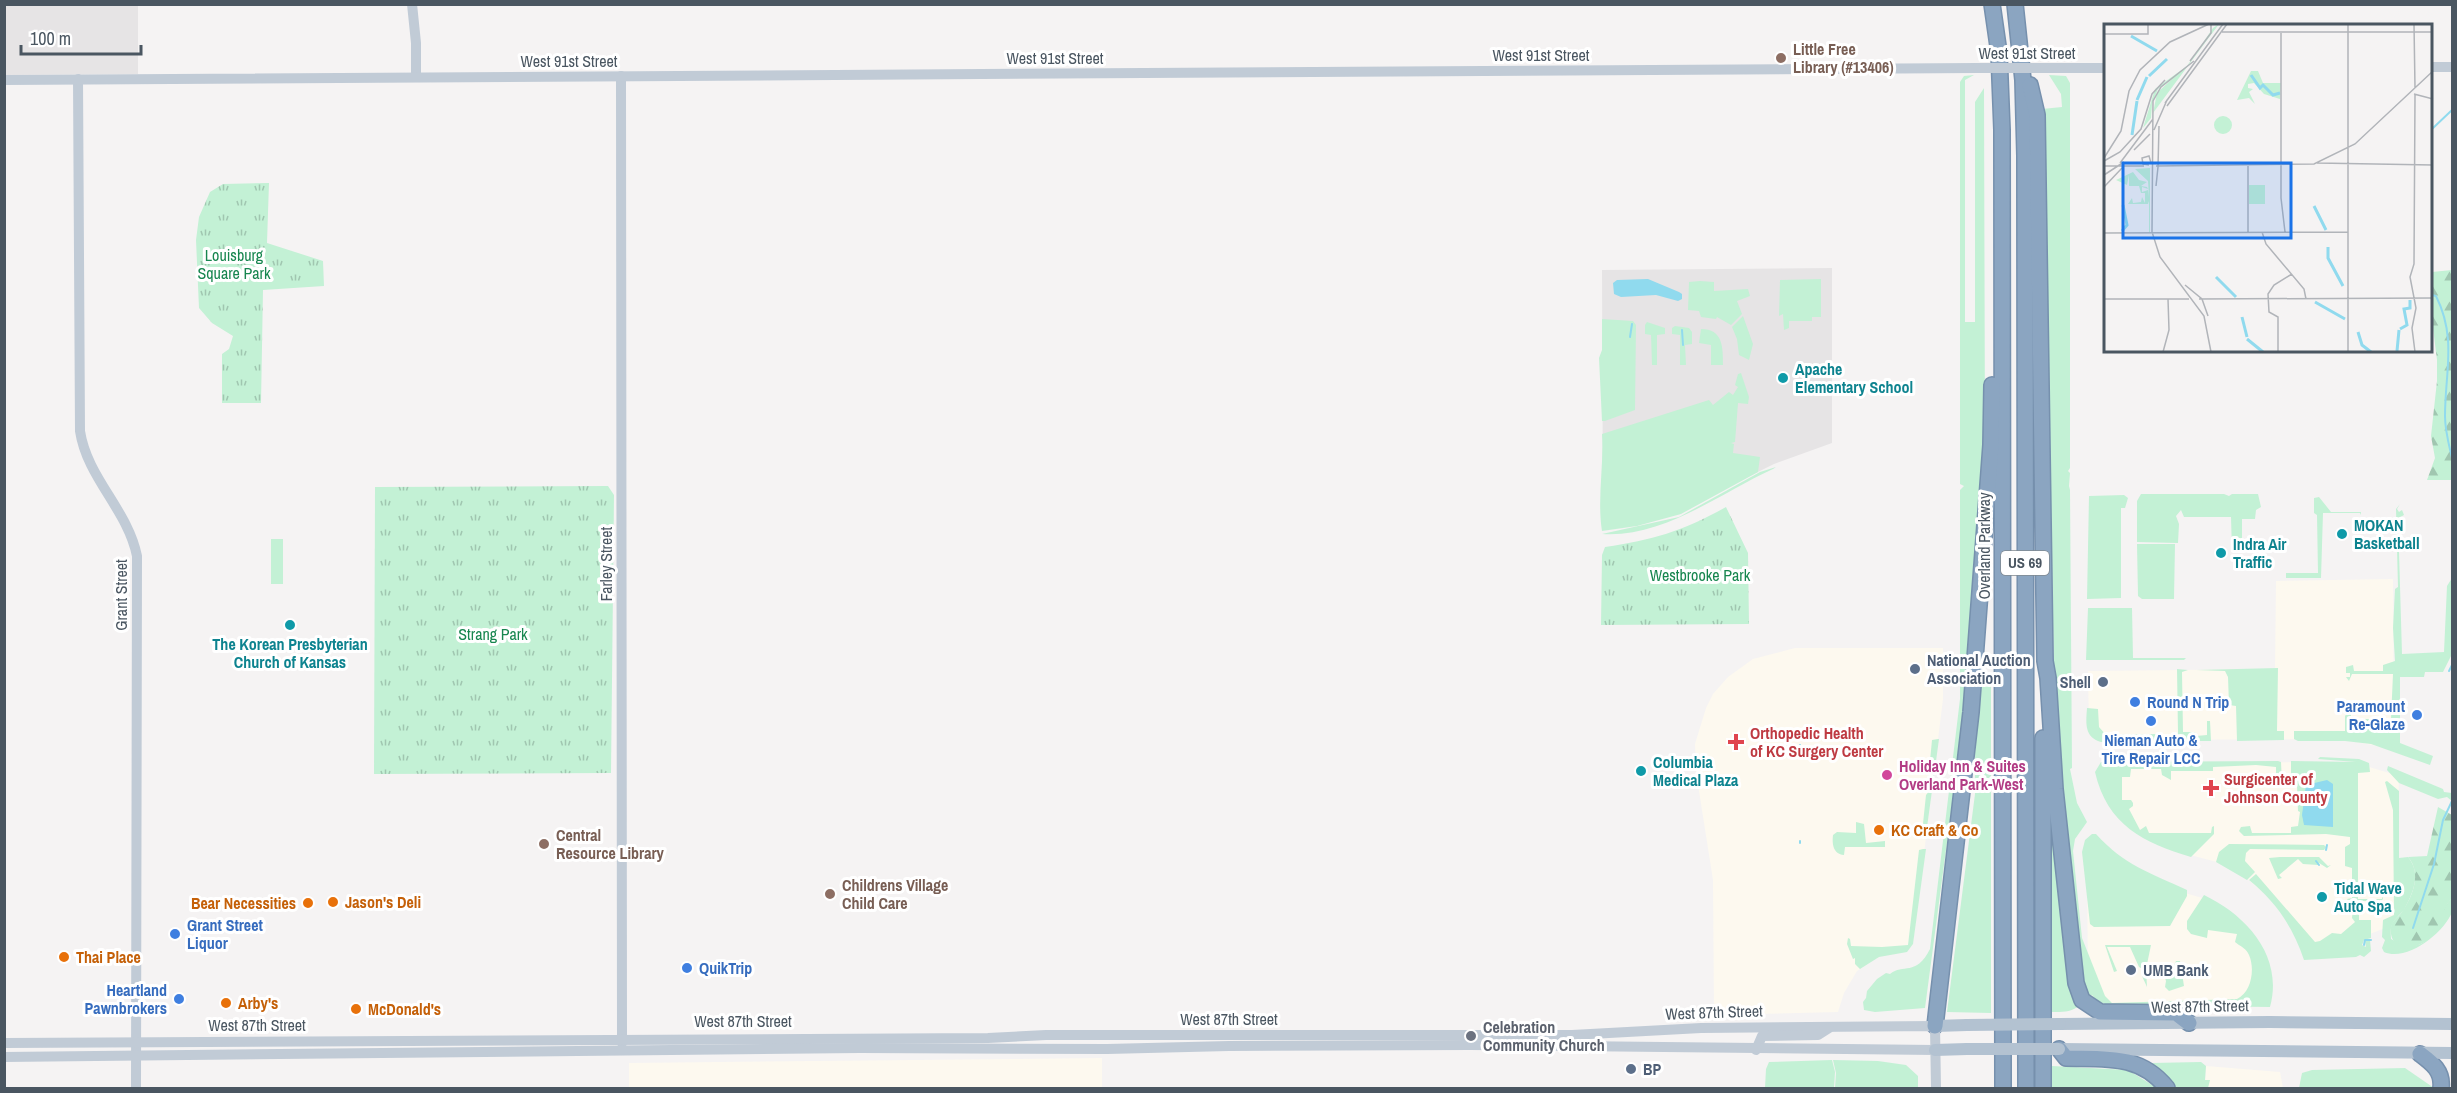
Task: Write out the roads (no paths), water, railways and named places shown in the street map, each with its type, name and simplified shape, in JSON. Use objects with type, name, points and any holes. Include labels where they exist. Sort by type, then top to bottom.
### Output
[{"type":"highway","name":"Overland Parkway","points":[[1992,4],[1999,53],[2002,110],[2003,1089]]},
{"type":"highway","name":"US 69","points":[[2015,4],[2023,80],[2025,156],[2025,1089]]},
{"type":"highway","points":[[2020,38],[2037,115],[2041,315],[2042,601],[2055,789],[2072,950],[2080,996],[2089,1006],[2100,1012],[2176,1013],[2188,1023]]},
{"type":"highway","points":[[1935,1026],[1971,712],[1991,445],[1992,377],[2002,369]]},
{"type":"highway","points":[[2043,1089],[2043,678],[2045,661]]},
{"type":"highway","points":[[2059,1049],[2066,1058],[2132,1062],[2155,1076],[2167,1089]]},
{"type":"highway","points":[[2420,1054],[2434,1064],[2440,1074],[2441,1089]]},
{"type":"main road","name":"West 87th Street","points":[[1935,1026],[2188,1023],[2452,1024]]},
{"type":"main road","name":"West 87th Street","points":[[1935,1050],[2310,1050],[2452,1053]]},
{"type":"street","points":[[412,4],[416,43],[416,77]]},
{"type":"street","points":[[2433,67],[2452,67]]},
{"type":"street","name":"West 91st Street","points":[[4,80],[2104,68]]},
{"type":"street","name":"Farley Street","points":[[621,76],[622,1052]]},
{"type":"street","name":"Grant Street","points":[[78,79],[80,431],[86,456],[127,524],[137,556],[136,1089]]},
{"type":"street","points":[[1756,1050],[1762,1036],[1818,1035],[1832,1026]]},
{"type":"street","points":[[1935,1026],[1936,1089]]},
{"type":"street","name":"West 87th Street","points":[[4,1043],[622,1038],[988,1038],[1097,1035],[1572,1035],[1701,1028],[1935,1026]]},
{"type":"street","name":"West 87th Street","points":[[4,1057],[872,1048],[1107,1049],[1229,1046],[1556,1046],[1756,1050],[1935,1050]]},
{"type":"water","points":[[1648,279],[1679,292],[1682,294],[1682,299],[1678,301],[1656,295],[1621,297],[1614,294],[1613,283],[1617,280]]},
{"type":"water","points":[[2327,780],[2333,784],[2333,827],[2304,825],[2302,815],[2306,785]]},
{"type":"waterway","points":[[2433,128],[2452,110]]},
{"type":"waterway","points":[[2433,295],[2436,296],[2442,311],[2448,341],[2445,422],[2452,458]]},
{"type":"waterway","points":[[1630,337],[1632,324]]},
{"type":"waterway","points":[[1682,330],[1683,345]]},
{"type":"waterway","points":[[2449,671],[2452,665]]},
{"type":"waterway","points":[[2413,928],[2434,864],[2443,820],[2452,801]]},
{"type":"waterway","points":[[2326,850],[2327,845]]},
{"type":"waterway","points":[[2316,861],[2319,865]]},
{"type":"waterway","points":[[2364,945],[2365,940],[2371,940]]},
{"type":"place","name":"Little Free Library (#13406)","points":[[1781,58]]},
{"type":"place","name":"Apache Elementary School","points":[[1783,378]]},
{"type":"place","name":"MOKAN Basketball","points":[[2342,534]]},
{"type":"place","name":"Indra Air Traffic","points":[[2221,553]]},
{"type":"place","name":"The Korean Presbyterian Church of Kansas","points":[[290,625]]},
{"type":"place","name":"National Auction Association","points":[[1915,669]]},
{"type":"place","name":"Shell","points":[[2103,682]]},
{"type":"place","name":"Round N Trip","points":[[2135,702]]},
{"type":"place","name":"Paramount Re-Glaze","points":[[2417,715]]},
{"type":"place","name":"Nieman Auto & Tire Repair LCC","points":[[2151,721]]},
{"type":"place","name":"Orthopedic Health of KC Surgery Center","points":[[1736,742]]},
{"type":"place","name":"Columbia Medical Plaza","points":[[1641,771]]},
{"type":"place","name":"Holiday Inn & Suites Overland Park-West","points":[[1887,775]]},
{"type":"place","name":"Surgicenter of Johnson County","points":[[2211,788]]},
{"type":"place","name":"KC Craft & Co","points":[[1879,830]]},
{"type":"place","name":"Central Resource Library","points":[[544,844]]},
{"type":"place","name":"Childrens Village Child Care","points":[[830,894]]},
{"type":"place","name":"Tidal Wave Auto Spa","points":[[2322,897]]},
{"type":"place","name":"Jason's Deli","points":[[333,902]]},
{"type":"place","name":"Bear Necessities","points":[[308,903]]},
{"type":"place","name":"Grant Street Liquor","points":[[175,934]]},
{"type":"place","name":"Thai Place","points":[[64,957]]},
{"type":"place","name":"QuikTrip","points":[[687,968]]},
{"type":"place","name":"UMB Bank","points":[[2131,970]]},
{"type":"place","name":"Heartland Pawnbrokers","points":[[179,999]]},
{"type":"place","name":"Arby's","points":[[226,1003]]},
{"type":"place","name":"McDonald's","points":[[356,1009]]},
{"type":"place","name":"Celebration Community Church","points":[[1471,1036]]},
{"type":"place","name":"BP","points":[[1631,1069]]},
{"type":"park label","name":"Louisburg Square Park","points":[[234,264]]},
{"type":"park label","name":"Westbrooke Park","points":[[1700,575]]},
{"type":"park label","name":"Strang Park","points":[[493,634]]}]
